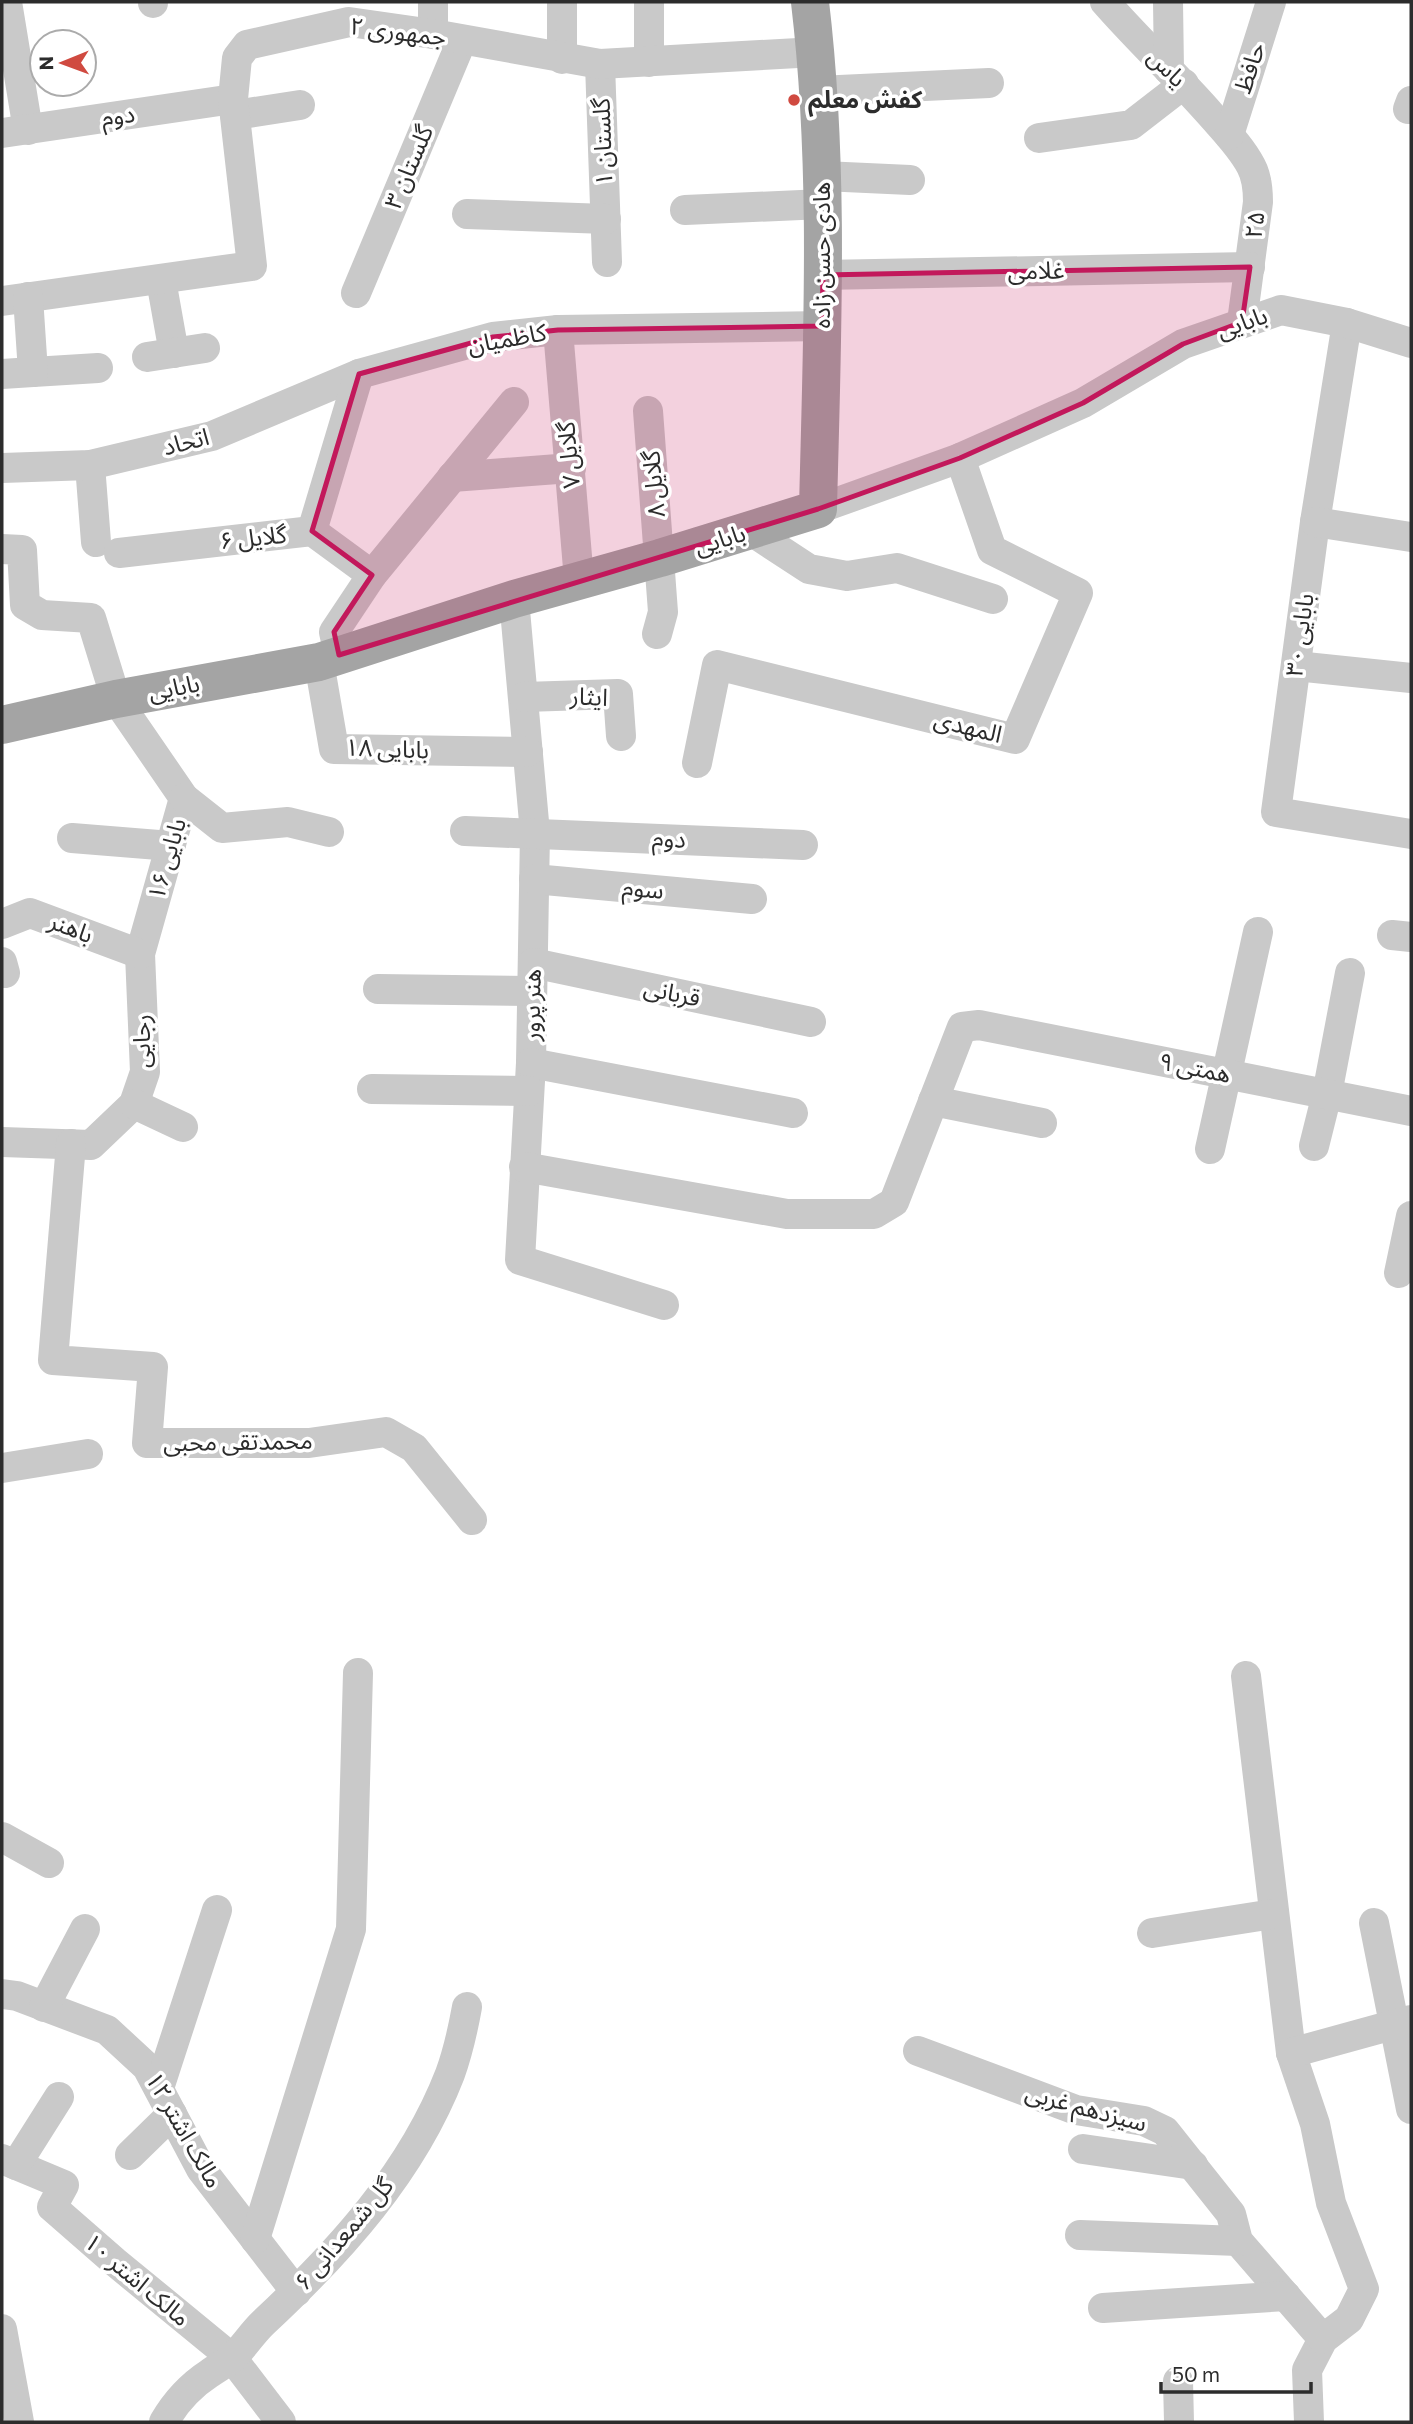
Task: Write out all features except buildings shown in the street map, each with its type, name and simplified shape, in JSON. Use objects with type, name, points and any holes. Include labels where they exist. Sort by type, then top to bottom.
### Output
[{"type":"main road","name":"هادی حسن زاده","points":[[812,2],[823,190],[818,509]]},
{"type":"main road","name":"بابایی","points":[[2,725],[116,699],[329,658],[514,599],[660,558],[818,509]]},
{"type":"street","points":[[7,2],[15,131]]},
{"type":"street","points":[[433,2],[433,34]]},
{"type":"street","points":[[562,2],[562,59]]},
{"type":"street","points":[[649,2],[649,62]]},
{"type":"street","name":"یاس","points":[[1105,2],[1228,135]]},
{"type":"street","points":[[1039,138],[1131,125],[1176,77],[1168,2]]},
{"type":"street","name":"حافظ","points":[[1228,135],[1271,2]]},
{"type":"street","name":"جمهوری ۲","points":[[15,299],[252,266],[234,107],[237,58],[247,45],[348,12],[433,34],[600,64],[816,52]]},
{"type":"street","name":"گلستان ۳","points":[[356,293],[463,40]]},
{"type":"street","name":"گلستان ۱","points":[[600,64],[607,262]]},
{"type":"street","points":[[818,91],[989,83]]},
{"type":"street","name":"دوم","points":[[15,131],[234,107],[300,105]]},
{"type":"street","name":"۲۵","points":[[1228,135],[1251,167],[1257,183],[1258,202],[1242,322]]},
{"type":"street","points":[[685,210],[910,180]]},
{"type":"street","name":"گلستان ۱","points":[[467,214],[606,219]]},
{"type":"street","name":"غلامی","points":[[823,275],[1250,267]]},
{"type":"street","points":[[161,280],[161,355],[205,348]]},
{"type":"street","points":[[15,299],[33,372]]},
{"type":"street","name":"بابایی","points":[[818,509],[960,458],[1083,403],[1182,344],[1281,310],[1346,323],[1411,343]]},
{"type":"street","name":"بابایی ۳۰","points":[[1346,323],[1315,522],[1276,812],[1411,834]]},
{"type":"street","name":"کاظمیان","points":[[359,374],[493,337],[558,330],[822,326]]},
{"type":"street","name":"گلایل ۷","points":[[558,330],[579,580]]},
{"type":"street","points":[[2,374],[99,368]]},
{"type":"street","points":[[312,531],[359,374]]},
{"type":"street","name":"اتحاد","points":[[2,468],[90,465],[212,436],[359,374]]},
{"type":"street","points":[[329,658],[334,632],[372,575],[514,402]]},
{"type":"street","name":"گلایل ۸","points":[[648,411],[663,612],[657,634]]},
{"type":"street","name":"المهدی","points":[[698,763],[718,665],[1015,739],[1078,593],[992,550],[960,458]]},
{"type":"street","name":"گلایل ۶","points":[[90,465],[108,547],[312,531],[372,575]]},
{"type":"street","points":[[452,478],[571,468]]},
{"type":"street","points":[[1315,522],[1411,537]]},
{"type":"street","points":[[751,531],[809,569],[847,576],[897,568],[993,599]]},
{"type":"street","points":[[2,548],[22,550],[13,593]]},
{"type":"street","name":"بابایی ۱۶","points":[[13,593],[25,605],[43,615],[91,618],[116,699],[184,798],[140,954]]},
{"type":"street","name":"هنر پرور","points":[[514,599],[535,833],[530,1077],[520,1261],[664,1305]]},
{"type":"street","name":"بابایی ۱۸","points":[[329,658],[334,749],[528,752]]},
{"type":"street","points":[[1296,666],[1411,678]]},
{"type":"street","name":"ایثار","points":[[524,697],[618,694],[621,736]]},
{"type":"street","points":[[184,798],[222,828],[288,822],[329,832]]},
{"type":"street","name":"دوم","points":[[465,831],[803,845]]},
{"type":"street","points":[[72,838],[170,846]]},
{"type":"street","name":"سوم","points":[[534,879],[752,899]]},
{"type":"street","name":"باهنر","points":[[2,924],[30,912],[140,954]]},
{"type":"street","points":[[1210,1149],[1258,932]]},
{"type":"street","name":"رجایی","points":[[2,1142],[91,1145],[134,1104],[145,1072],[140,954]]},
{"type":"street","points":[[1314,1146],[1327,1094],[1350,973]]},
{"type":"street","name":"قربانی","points":[[378,989],[532,977],[811,1023]]},
{"type":"street","name":"همتی ۹","points":[[933,1101],[962,1027],[979,1025],[1411,1111]]},
{"type":"street","points":[[372,1088],[530,1077],[793,1113]]},
{"type":"street","points":[[524,1167],[787,1214],[874,1214],[894,1202],[933,1101],[1042,1124]]},
{"type":"street","points":[[134,1104],[183,1127]]},
{"type":"street","name":"محمدتقی محبی","points":[[71,1144],[53,1360],[153,1367],[147,1443],[309,1443],[386,1432],[414,1448],[472,1520]]},
{"type":"street","points":[[1399,1273],[1411,1216]]},
{"type":"street","points":[[2,1468],[88,1454]]},
{"type":"street","points":[[255,2239],[351,1929],[358,1673]]},
{"type":"street","points":[[1246,1676],[1291,2053],[1315,2124],[1331,2203],[1364,2289],[1349,2319],[1323,2339],[1307,2370],[1309,2422]]},
{"type":"street","points":[[2,1837],[49,1863]]},
{"type":"street","points":[[159,2088],[217,1910]]},
{"type":"street","points":[[1152,1933],[1273,1914]]},
{"type":"street","points":[[1374,1923],[1402,2023],[1411,2109]]},
{"type":"street","points":[[44,2007],[85,1929]]},
{"type":"street","name":"مالک اشتر ۱۲","points":[[2,1994],[17,1996],[107,2030],[148,2067],[201,2169],[296,2292]]},
{"type":"street","name":"گل شمعدانی ۶","points":[[164,2422],[175,2403],[196,2382],[232,2358],[370,2211],[432,2116],[450,2073],[467,2007]]},
{"type":"street","points":[[1291,2053],[1402,2023]]},
{"type":"street","name":"سیزدهم غربی","points":[[918,2051],[1076,2110],[1144,2121],[1165,2131],[1231,2214],[1238,2241],[1323,2339]]},
{"type":"street","points":[[9,2162],[59,2097]]},
{"type":"street","points":[[130,2155],[172,2114]]},
{"type":"street","points":[[1083,2149],[1193,2165]]},
{"type":"street","name":"مالک اشتر ۱۰","points":[[9,2162],[64,2185],[52,2207],[232,2358],[281,2422]]},
{"type":"street","points":[[1080,2235],[1238,2241]]},
{"type":"street","points":[[1103,2308],[1286,2295]]},
{"type":"street","points":[[2,2329],[19,2422]]},
{"type":"street","points":[[1178,2381],[1179,2422]]},
{"type":"highlighted area","points":[[1250,267],[1242,322],[1183,344],[1083,403],[960,458],[818,509],[339,655],[334,632],[372,575],[312,531],[359,374],[493,337],[558,330],[822,326],[823,275]]},
{"type":"place","name":"کفش معلم","points":[[794,100]]}]
